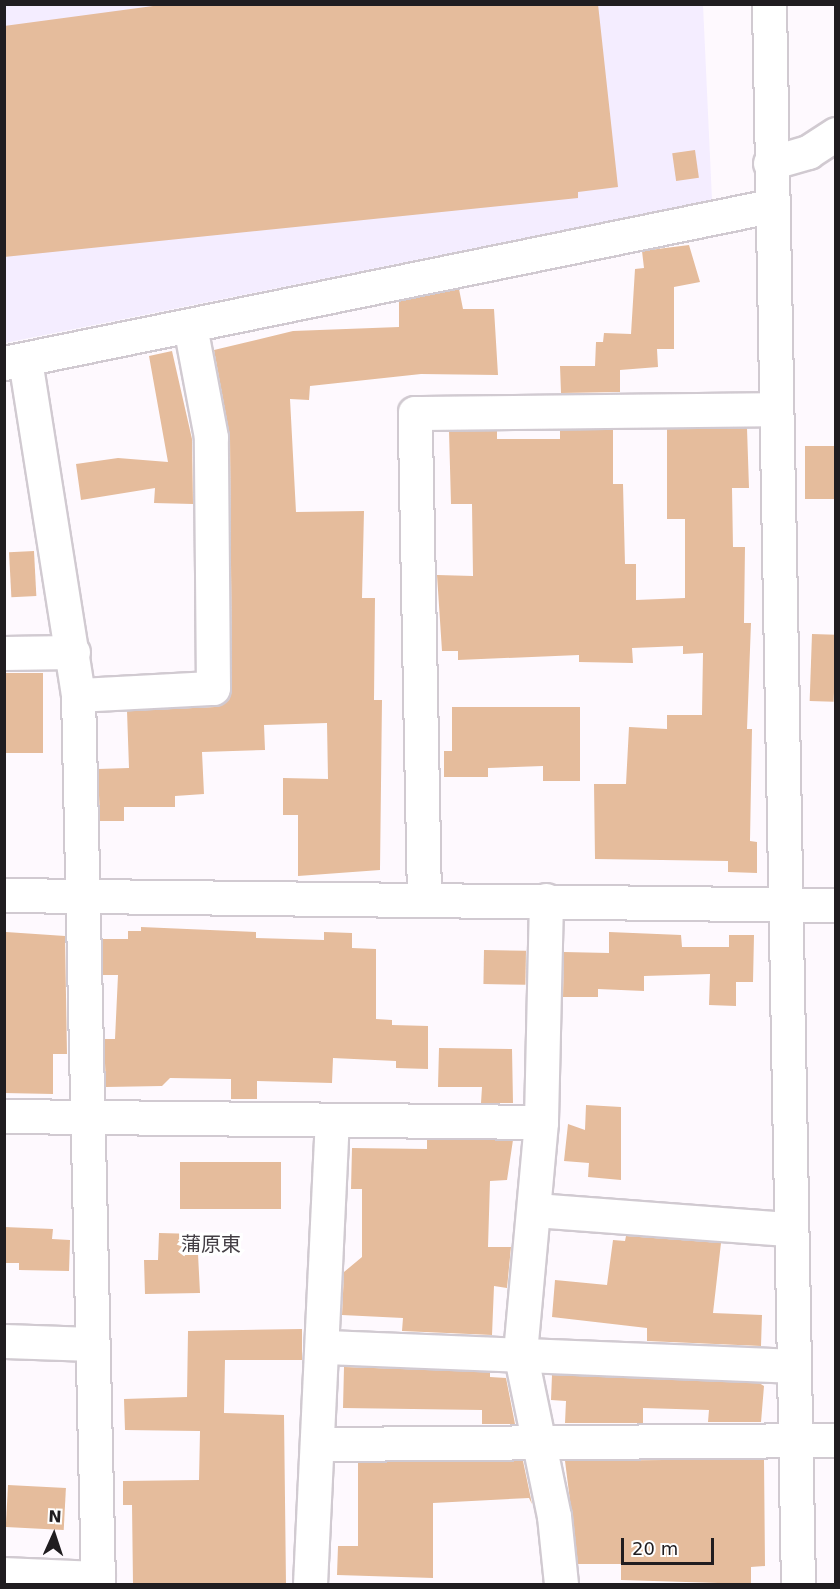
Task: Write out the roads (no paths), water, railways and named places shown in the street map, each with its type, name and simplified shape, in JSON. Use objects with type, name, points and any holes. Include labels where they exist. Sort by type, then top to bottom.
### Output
[{"type":"street","points":[[769,4],[773,409],[787,903],[790,1229],[798,1584]]},
{"type":"street","points":[[770,163],[808,152],[836,134]]},
{"type":"street","points":[[4,1574],[98,1581],[90,1344],[87,897],[78,694],[74,652],[14,362],[770,206]]},
{"type":"street","points":[[78,694],[213,688],[211,436],[190,326]]},
{"type":"street","points":[[424,899],[415,413],[773,409]]},
{"type":"street","points":[[4,652],[74,652]]},
{"type":"street","points":[[4,895],[836,904]]},
{"type":"street","points":[[546,900],[541,1122],[535,1210],[520,1352],[541,1442],[561,1584]]},
{"type":"street","points":[[4,1116],[332,1122],[541,1122]]},
{"type":"street","points":[[310,1584],[321,1444],[332,1122]]},
{"type":"street","points":[[535,1210],[790,1229]]},
{"type":"street","points":[[4,1341],[90,1344]]},
{"type":"street","points":[[324,1347],[520,1352],[793,1366]]},
{"type":"street","points":[[321,1444],[836,1440]]},
{"type":"district","name":"蒲原東","points":[[211,1244]]}]
